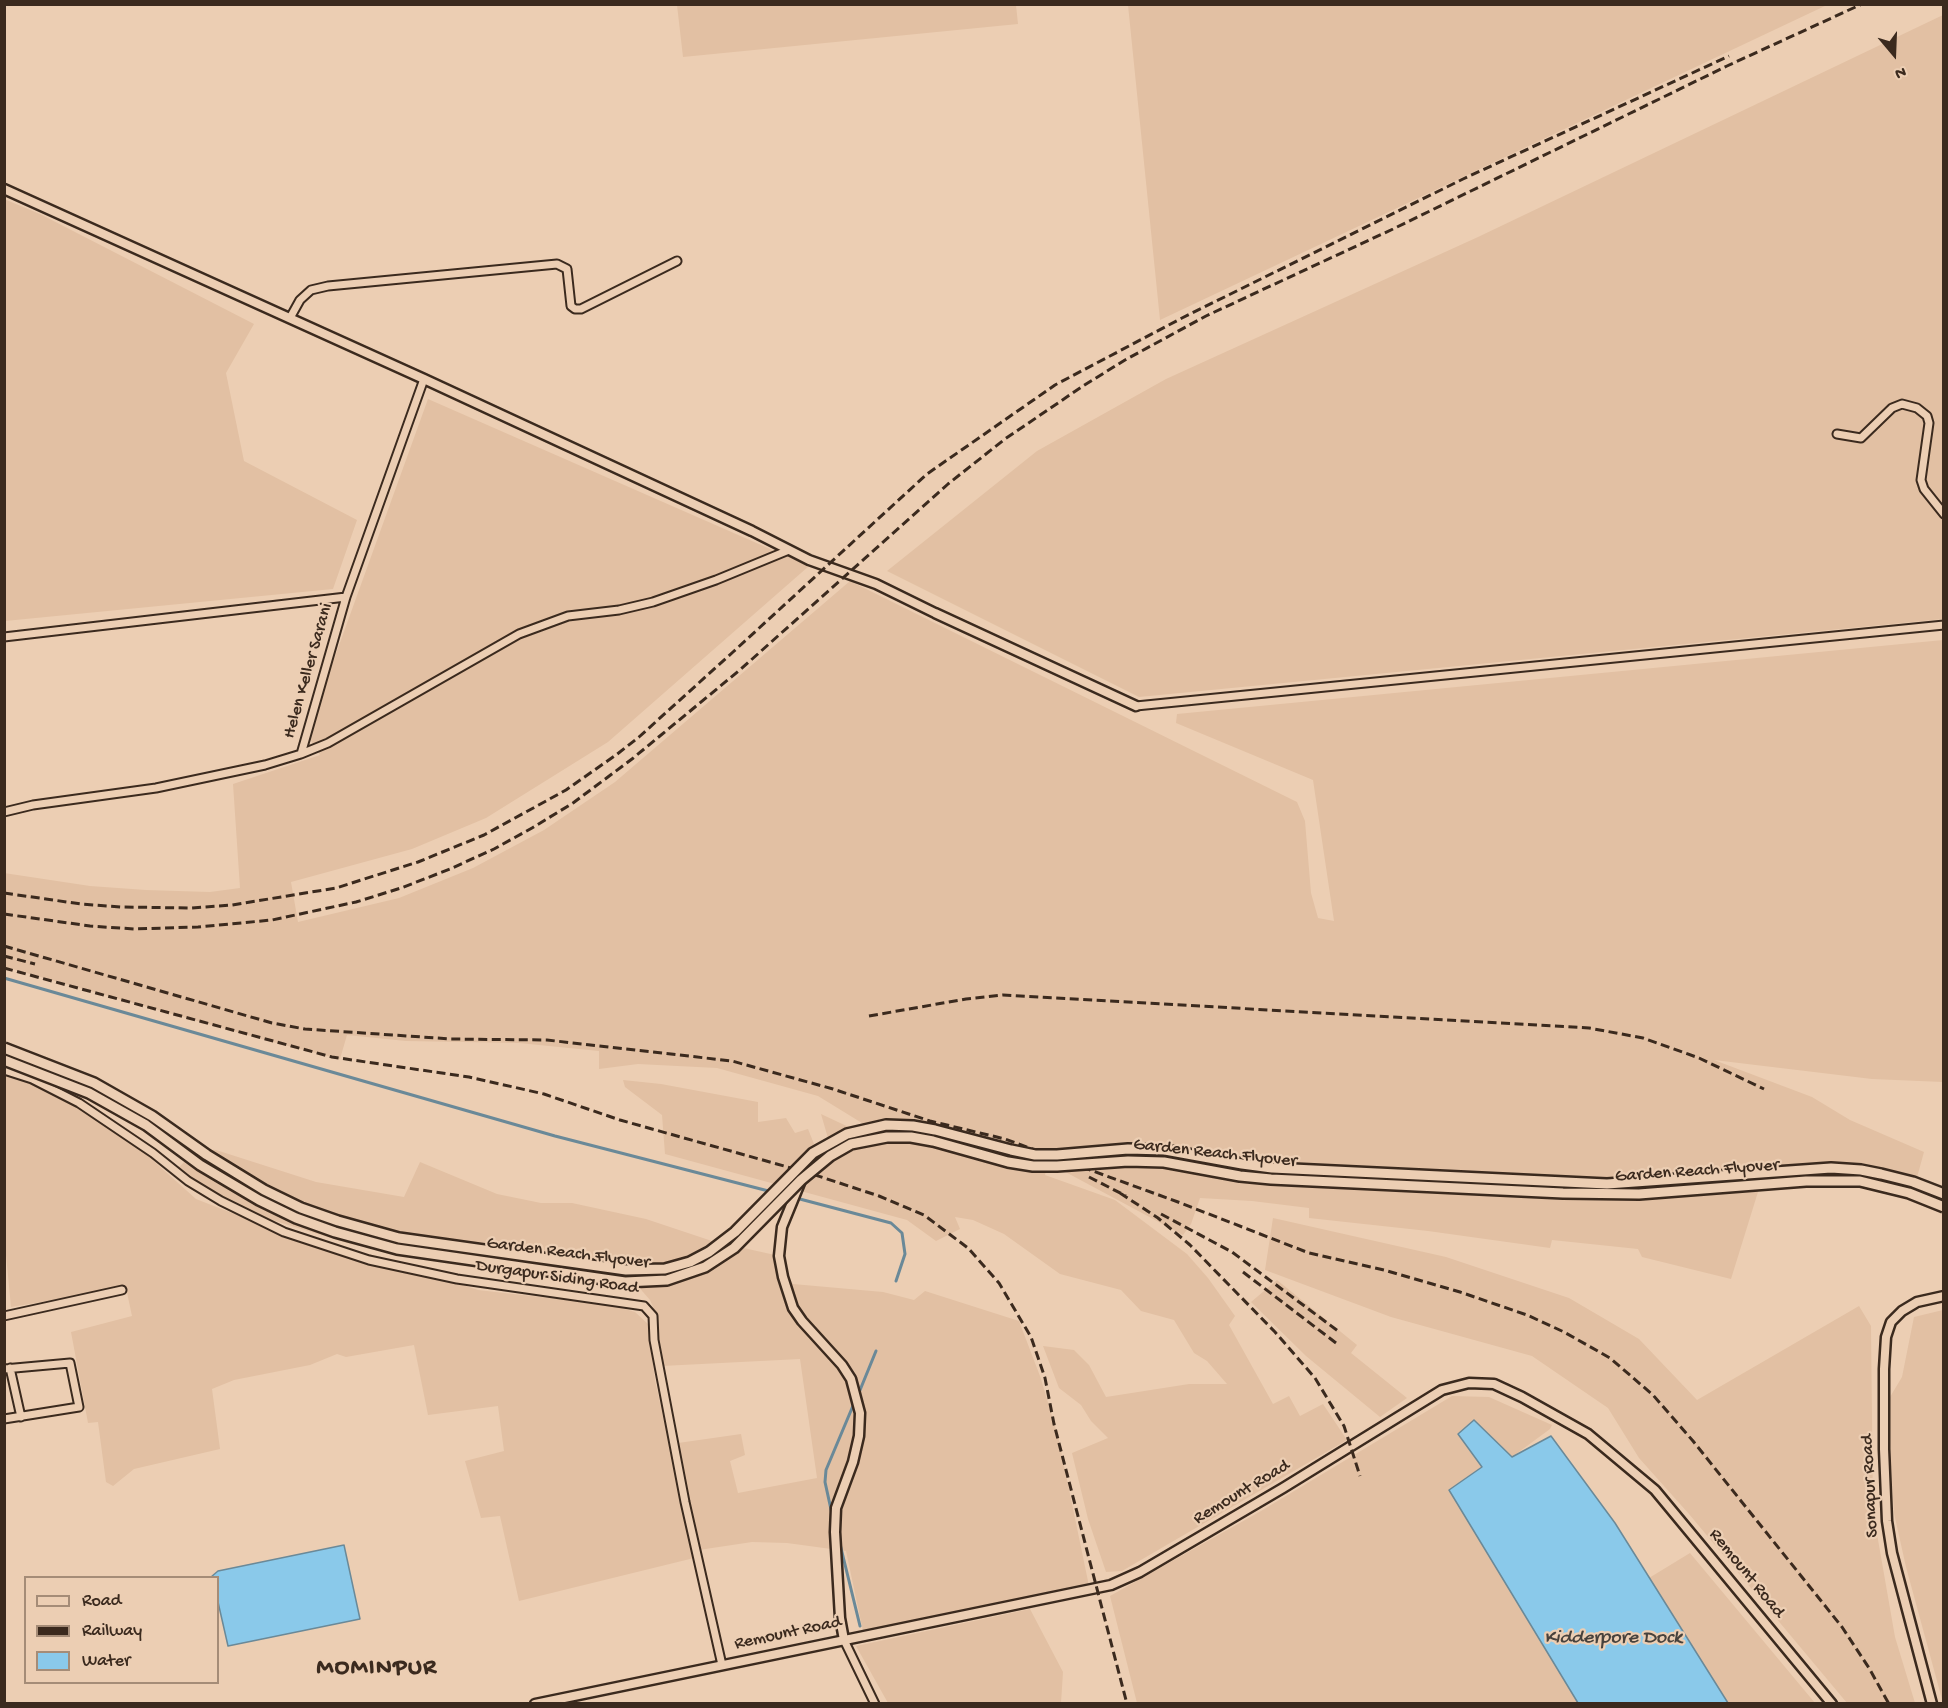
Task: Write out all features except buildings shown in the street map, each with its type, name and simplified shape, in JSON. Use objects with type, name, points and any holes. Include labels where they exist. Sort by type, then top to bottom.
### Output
[{"type":"main road","name":"Garden Reach Flyover","points":[[4,1048],[94,1083],[152,1116],[256,1186],[301,1208],[399,1238],[626,1270],[672,1267],[690,1262],[710,1252],[727,1239],[813,1153],[847,1134],[886,1125],[935,1130],[1035,1155],[1128,1149],[1165,1150],[1272,1168],[1607,1184],[1831,1168],[1881,1174],[1913,1182],[1944,1194]]},
{"type":"main road","name":"Garden Reach Flyover","points":[[4,1060],[89,1094],[146,1125],[200,1165],[259,1200],[296,1218],[335,1232],[397,1249],[625,1282],[668,1280],[695,1272],[725,1255],[743,1240],[801,1180],[830,1156],[851,1144],[874,1138],[899,1136],[933,1141],[1008,1162],[1034,1166],[1128,1161],[1164,1162],[1240,1176],[1271,1179],[1607,1195],[1831,1180],[1860,1181],[1909,1193],[1944,1207]]},
{"type":"street","points":[[4,189],[424,379],[752,531],[809,560],[876,584],[1136,706],[1944,625]]},
{"type":"street","points":[[290,318],[300,300],[310,290],[328,286],[557,264],[567,269],[571,306],[581,309],[677,261]]},
{"type":"street","name":"Helen Keller Sarani","points":[[4,812],[156,788],[265,765],[301,754],[346,597],[424,379]]},
{"type":"street","points":[[1837,434],[1861,438],[1892,408],[1902,404],[1917,408],[1927,416],[1929,423],[1921,480],[1924,489],[1944,514]]},
{"type":"street","points":[[301,754],[328,742],[519,634],[568,616],[619,610],[653,602],[727,576],[789,550]]},
{"type":"street","points":[[4,638],[346,597]]},
{"type":"street","name":"Durgapur Siding Road","points":[[4,1070],[32,1079],[79,1103],[221,1202],[284,1232],[369,1260],[457,1279],[644,1306],[652,1316],[654,1341],[685,1502],[722,1665]]},
{"type":"street","points":[[801,1180],[782,1227],[779,1256],[793,1308],[842,1365],[851,1379],[860,1413],[859,1436],[853,1462],[836,1508],[835,1532],[840,1618],[844,1640],[875,1704]]},
{"type":"street","points":[[4,1316],[122,1290]]},
{"type":"street","name":"Sonapur Road","points":[[1932,1704],[1890,1542],[1884,1449],[1884,1369],[1886,1337],[1891,1322],[1902,1311],[1917,1302],[1944,1296]]},
{"type":"street","points":[[4,1419],[21,1417],[80,1407],[70,1363],[7,1369],[21,1417]]},
{"type":"street","name":"Remount Road","points":[[535,1704],[1111,1585],[1140,1572],[1283,1488],[1442,1390],[1469,1383],[1494,1384],[1588,1434],[1655,1490],[1832,1704]]},
{"type":"shaded area","points":[[1128,4],[1827,5],[1160,320]]},
{"type":"shaded area","points":[[677,5],[1016,5],[1018,24],[683,57]]},
{"type":"shaded area","points":[[1943,15],[1943,619],[1139,697],[887,571],[1037,451],[1166,379],[1478,237]]},
{"type":"shaded area","points":[[4,199],[40,214],[254,324],[226,373],[244,461],[357,520],[333,589],[5,621]]},
{"type":"shaded area","points":[[428,399],[809,566],[608,742],[486,818],[412,849],[291,882],[298,922],[399,898],[473,868],[544,830],[615,782],[850,581],[1297,802],[1305,821],[1311,893],[1318,918],[1334,921],[1313,780],[1176,723],[1177,714],[1943,640],[1943,1082],[1872,1079],[1714,1060],[1812,1097],[1850,1120],[1924,1152],[1916,1181],[1830,1178],[1762,1179],[1731,1279],[1642,1257],[1638,1249],[1552,1240],[1550,1248],[1309,1218],[1309,1208],[1252,1201],[1200,1198],[1191,1224],[1183,1235],[1058,1168],[1011,1149],[926,1125],[888,1139],[818,1096],[717,1068],[638,1064],[599,1069],[599,1051],[519,1043],[406,1041],[347,1035],[340,1059],[5,967],[4,873],[90,886],[146,890],[210,892],[240,888],[233,784],[320,755],[307,734]]},
{"type":"shaded area","points":[[4,1071],[65,1094],[109,1121],[196,1199],[268,1227],[377,1262],[478,1290],[612,1305],[635,1312],[648,1324],[655,1380],[694,1558],[519,1601],[500,1516],[481,1518],[465,1461],[504,1451],[498,1406],[428,1415],[414,1345],[346,1357],[337,1354],[310,1365],[234,1380],[212,1389],[220,1449],[134,1469],[113,1486],[106,1482],[98,1422],[88,1423],[71,1332],[132,1316],[126,1288],[11,1307],[4,1234]]},
{"type":"shaded area","points":[[623,1080],[661,1084],[758,1102],[758,1122],[786,1118],[795,1133],[808,1129],[818,1154],[832,1152],[821,1114],[885,1144],[932,1128],[1005,1150],[1047,1166],[1045,1175],[1115,1200],[1187,1254],[1208,1278],[1235,1316],[1229,1325],[1273,1404],[1289,1396],[1300,1416],[1323,1404],[1347,1440],[1122,1571],[1106,1572],[1088,1519],[1072,1453],[1108,1438],[1091,1421],[1081,1405],[1059,1388],[1043,1346],[1074,1350],[1089,1365],[1106,1397],[1189,1384],[1227,1384],[1207,1361],[1194,1353],[1174,1320],[1141,1311],[1121,1290],[1060,1274],[1004,1234],[973,1220],[955,1217],[960,1229],[936,1241],[907,1220],[665,1154],[662,1115],[625,1087]]},
{"type":"shaded area","points":[[198,1149],[216,1150],[316,1182],[404,1197],[420,1162],[497,1194],[541,1203],[572,1203],[646,1219],[712,1241],[775,1255],[793,1284],[883,1292],[914,1300],[925,1291],[1019,1321],[1040,1376],[1058,1436],[1089,1586],[863,1631],[846,1551],[787,1543],[752,1542],[699,1550],[678,1443],[741,1434],[745,1455],[730,1461],[738,1493],[817,1478],[800,1359],[662,1366],[656,1314],[650,1300],[636,1284],[620,1276],[562,1276],[462,1263],[350,1244],[269,1219],[221,1196],[178,1168]]},
{"type":"shaded area","points":[[1273,1218],[1446,1257],[1569,1298],[1639,1339],[1697,1400],[1859,1306],[1871,1326],[1873,1511],[1895,1637],[1915,1703],[1847,1703],[1689,1514],[1639,1458],[1608,1408],[1532,1356],[1391,1317],[1265,1270]]},
{"type":"shaded area","points":[[1277,1280],[1357,1345],[1351,1353],[1407,1398],[1380,1417],[1306,1356],[1251,1302]]},
{"type":"shaded area","points":[[1943,1310],[1943,1703],[1906,1567],[1894,1513],[1887,1402],[1902,1377],[1914,1317]]},
{"type":"shaded area","points":[[1452,1396],[1489,1397],[1552,1425],[1550,1429],[1512,1457],[1474,1420],[1482,1467],[1450,1490],[1578,1703],[1137,1703],[1110,1596],[1261,1511]]},
{"type":"shaded area","points":[[1690,1553],[1815,1703],[1728,1703],[1649,1578]]},
{"type":"shaded area","points":[[1030,1609],[1063,1672],[1061,1703],[888,1703],[856,1646]]},
{"type":"water","name":"Kidderpore Dock","points":[[1474,1420],[1512,1457],[1551,1436],[1615,1523],[1728,1703],[1578,1703],[1449,1490],[1482,1467],[1458,1434]]},
{"type":"water","points":[[344,1545],[360,1619],[228,1646],[219,1606],[219,1576],[212,1576],[218,1571]]},
{"type":"waterway","points":[[4,978],[555,1136],[784,1195]]},
{"type":"waterway","points":[[796,1198],[891,1223],[902,1233],[905,1254],[896,1281]]},
{"type":"waterway","points":[[858,1395],[876,1351]]},
{"type":"waterway","points":[[832,1514],[825,1482],[826,1470],[855,1401]]},
{"type":"waterway","points":[[840,1544],[860,1626]]},
{"type":"railway","points":[[4,914],[90,926],[134,929],[198,927],[272,920],[356,902],[401,888],[494,849],[573,803],[632,759],[741,669],[948,484],[1005,439],[1125,360],[1206,316],[1393,229],[1727,66],[1862,4]]},
{"type":"railway","points":[[4,893],[121,907],[191,908],[232,905],[336,888],[418,862],[484,835],[566,790],[639,737],[927,474],[1055,385],[1182,318],[1463,179],[1729,56]]},
{"type":"railway","points":[[4,946],[272,1023],[305,1029],[451,1039],[547,1040],[732,1061],[833,1089],[930,1121],[1005,1139],[1309,1253],[1384,1270],[1460,1292],[1527,1315],[1564,1332],[1610,1358],[1653,1395],[1693,1441],[1842,1627],[1889,1704]]},
{"type":"railway","points":[[4,956],[35,964]]},
{"type":"railway","points":[[4,968],[332,1057],[469,1077],[544,1094],[620,1120],[809,1173],[879,1196],[924,1215],[968,1248],[999,1283],[1031,1337],[1045,1378],[1054,1424],[1127,1704]]},
{"type":"railway","points":[[869,1016],[1003,995],[1589,1028],[1643,1038],[1699,1058],[1764,1089]]},
{"type":"railway","points":[[1089,1177],[1126,1196]]},
{"type":"railway","points":[[1120,1193],[1158,1218],[1190,1245],[1275,1332],[1315,1378],[1344,1426],[1360,1476]]},
{"type":"railway","points":[[1161,1214],[1232,1252],[1338,1331]]},
{"type":"railway","points":[[1243,1272],[1336,1343]]},
{"type":"district","name":"MOMINPUR","points":[[377,1669]]}]
